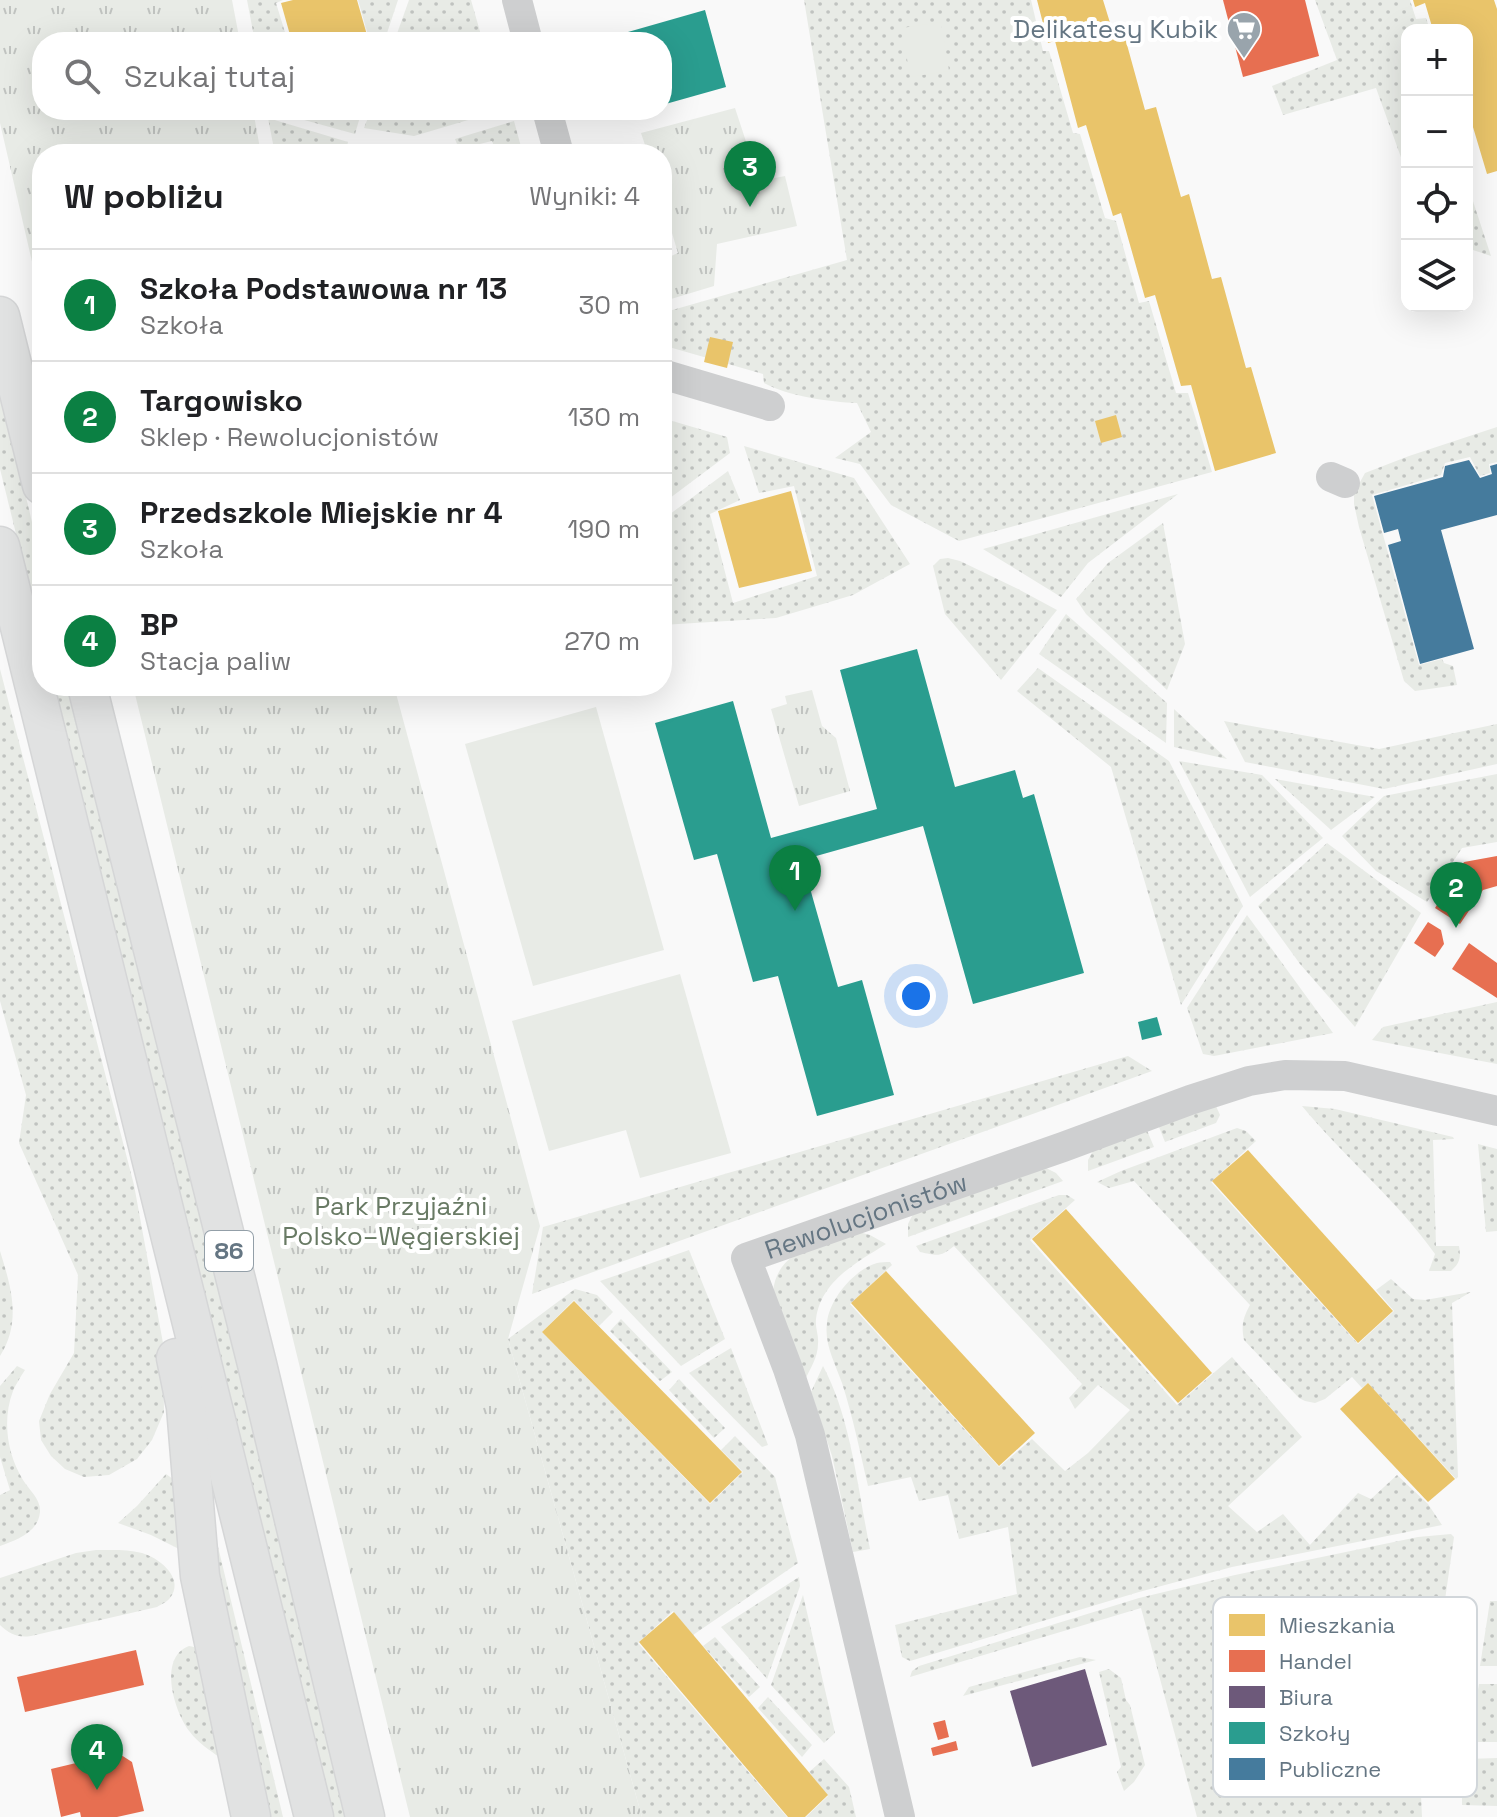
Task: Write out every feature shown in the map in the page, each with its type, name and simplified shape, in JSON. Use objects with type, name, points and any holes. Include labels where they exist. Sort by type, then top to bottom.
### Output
[{"type":"main road","points":[[0,316],[32,445]]},
{"type":"main road","name":"86","points":[[0,546],[32,675]]},
{"type":"main road","name":"86","points":[[37,696],[314,1817]]},
{"type":"main road","name":"86","points":[[90,696],[257,1364],[365,1817]]},
{"type":"main road","points":[[158,1182],[150,1233],[186,1407],[200,1576],[251,1817]]},
{"type":"street","points":[[517,0],[525,32]]},
{"type":"street","points":[[550,120],[556,144]]},
{"type":"street","points":[[672,377],[770,406]]},
{"type":"street","name":"Rewolucjonistów","points":[[900,1817],[810,1435],[746,1258],[1249,1081],[1285,1075],[1345,1076],[1497,1111]]},
{"type":"green space","points":[[0,0],[232,0],[238,32],[32,32],[32,120],[255,120],[259,144],[32,144],[32,262],[0,123]]},
{"type":"green space","points":[[247,0],[283,0],[276,3],[285,32],[253,32]]},
{"type":"green space","points":[[358,0],[398,0],[387,32],[367,32]]},
{"type":"green space","points":[[409,0],[471,0],[480,32],[398,32]]},
{"type":"green space","points":[[804,0],[1031,0],[1043,51],[1049,51],[1073,133],[1080,134],[1105,218],[1116,221],[1139,303],[1149,301],[1176,393],[1188,393],[1212,472],[959,541],[891,505],[860,464],[835,458],[871,432],[857,403],[796,395],[764,383],[763,374],[672,348],[672,310],[847,260]]},
{"type":"green space","points":[[1315,0],[1410,0],[1416,19],[1426,18],[1428,24],[1401,24],[1401,157],[1376,88],[1283,115],[1272,86],[1337,60]]},
{"type":"green space","points":[[941,22],[949,71],[910,77],[902,28]]},
{"type":"green space","points":[[735,108],[759,181],[785,176],[797,226],[717,244],[714,286],[672,299],[672,256],[678,253],[672,233],[672,144],[645,144],[641,133]]},
{"type":"green space","points":[[268,120],[348,142],[348,144],[273,144]]},
{"type":"green space","points":[[304,120],[359,120],[355,134]]},
{"type":"green space","points":[[367,120],[468,120],[414,136],[364,128]]},
{"type":"green space","points":[[514,121],[520,144],[493,144],[492,141],[457,144],[455,139]]},
{"type":"green space","points":[[1473,201],[1491,256],[1473,250]]},
{"type":"green space","points":[[0,388],[32,522],[32,599],[0,469]]},
{"type":"green space","points":[[672,421],[727,437],[730,453],[672,496]]},
{"type":"green space","points":[[1497,427],[1497,462],[1489,464],[1490,473],[1480,476],[1470,457],[1445,463],[1441,475],[1372,495],[1419,665],[1442,659],[1453,666],[1457,685],[1415,691],[1404,681],[1359,527],[1354,493],[1365,473]]},
{"type":"green space","points":[[744,446],[854,478],[910,564],[853,595],[776,618],[672,624],[672,513],[728,471],[740,500],[710,514],[733,603],[817,576],[794,486],[759,493]]},
{"type":"green space","points":[[1178,494],[1088,563],[1061,597],[983,549]]},
{"type":"green space","points":[[1163,523],[1185,644],[1167,690],[1086,614],[1076,599],[1108,563]]},
{"type":"green space","points":[[940,559],[960,561],[1057,610],[1001,680],[945,614],[933,566]]},
{"type":"green space","points":[[1066,614],[1167,703],[1166,743],[1039,654]]},
{"type":"green space","points":[[1038,668],[1169,761],[1243,906],[1181,1005],[1111,767],[1017,691]]},
{"type":"green space","points":[[0,669],[134,1185],[163,1343],[164,1412],[152,1440],[137,1459],[109,1475],[84,1477],[65,1469],[51,1456],[41,1440],[39,1421],[50,1394],[74,1353],[78,1275],[19,1143],[26,1095],[0,1001]]},
{"type":"green space","points":[[812,690],[822,726],[836,738],[850,791],[799,806],[771,709],[787,704],[785,696]]},
{"type":"green space","points":[[56,696],[73,696],[349,1817],[331,1817]]},
{"type":"green space","name":"Park Przyjaźni Polsko–Węgierskiej","points":[[135,696],[397,696],[540,1226],[508,1339],[642,1817],[410,1817]]},
{"type":"green space","points":[[596,707],[664,950],[533,986],[465,744]]},
{"type":"green space","points":[[1174,709],[1227,759],[1174,747]]},
{"type":"green space","points":[[1224,721],[1379,749],[1497,724],[1497,764],[1384,789],[1245,762]]},
{"type":"green space","points":[[1179,761],[1262,775],[1323,838],[1250,897]]},
{"type":"green space","points":[[1497,774],[1497,842],[1462,848],[1427,902],[1376,871],[1342,836],[1384,796]]},
{"type":"green space","points":[[1275,779],[1375,797],[1331,830]]},
{"type":"green space","points":[[1327,843],[1421,913],[1355,1027],[1300,964],[1258,906]]},
{"type":"green space","points":[[1247,915],[1333,1033],[1214,1056],[1203,1054],[1187,1008]]},
{"type":"green space","points":[[680,974],[731,1153],[640,1178],[626,1130],[549,1151],[512,1021]]},
{"type":"green space","points":[[1497,1002],[1497,1064],[1372,1040],[1383,1027]]},
{"type":"green space","points":[[1128,1056],[1152,1071],[532,1294],[543,1227]]},
{"type":"green space","points":[[1216,1106],[1220,1115],[1216,1123],[1165,1142],[1157,1122]]},
{"type":"green space","points":[[1302,1106],[1335,1109],[1453,1137],[1433,1140],[1436,1246],[1459,1246],[1459,1260],[1451,1271],[1429,1271],[1435,1254],[1420,1234]]},
{"type":"green space","points":[[1146,1128],[1154,1147],[1088,1171],[1088,1160],[1093,1151]]},
{"type":"green space","points":[[1237,1128],[1246,1131],[1256,1141],[1211,1182],[1358,1344],[1394,1311],[1376,1290],[1391,1279],[1413,1299],[1425,1300],[1471,1292],[1452,1303],[1456,1479],[1368,1383],[1362,1388],[1352,1377],[1325,1399],[1315,1403],[1299,1398],[1244,1340],[1243,1322],[1250,1305],[1134,1181],[1109,1188],[1097,1182]]},
{"type":"green space","points":[[1478,1144],[1497,1149],[1497,1231],[1486,1232]]},
{"type":"green space","points":[[1046,1168],[1063,1181],[908,1237],[908,1224],[913,1214]]},
{"type":"green space","points":[[1059,1195],[1075,1200],[1030,1240],[1177,1405],[1232,1357],[1302,1437],[1228,1506],[1257,1532],[1283,1514],[1310,1545],[1358,1493],[1371,1499],[1397,1475],[1428,1504],[1442,1525],[1232,1567],[910,1661],[902,1657],[895,1625],[1017,1594],[1008,1527],[959,1539],[948,1495],[919,1501],[911,1477],[868,1486],[850,1409],[829,1346],[826,1331],[829,1314],[838,1295],[852,1278],[869,1266],[890,1262],[892,1265],[850,1304],[999,1467],[1032,1439],[1065,1471],[1088,1453],[1130,1410],[1098,1385],[1075,1409],[1069,1398],[1082,1384],[954,1246],[935,1255],[920,1252],[916,1246]]},
{"type":"green space","points":[[859,1232],[886,1244],[842,1274],[825,1294],[816,1319],[817,1354],[805,1380],[773,1293],[776,1278],[792,1257],[804,1250]]},
{"type":"green space","points":[[689,1250],[725,1339],[681,1366],[600,1281]]},
{"type":"green space","points":[[0,1251],[11,1291],[13,1317],[7,1343],[0,1356]]},
{"type":"green space","points":[[575,1289],[597,1295],[613,1312],[599,1326],[574,1300],[542,1332],[710,1504],[743,1472],[721,1450],[735,1436],[775,1477],[798,1563],[693,1635],[673,1611],[638,1643],[787,1817],[642,1817],[508,1339]]},
{"type":"green space","points":[[621,1319],[672,1372],[660,1381],[610,1331]]},
{"type":"green space","points":[[731,1348],[768,1445],[762,1447],[689,1373]]},
{"type":"green space","points":[[17,1366],[25,1370],[10,1402],[8,1437],[13,1459],[37,1499],[40,1512],[31,1530],[0,1546],[0,1495],[10,1490],[0,1457],[0,1386]]},
{"type":"green space","points":[[823,1366],[833,1386],[847,1431],[870,1549],[853,1552],[832,1456],[811,1392]]},
{"type":"green space","points":[[679,1379],[725,1428],[714,1438],[669,1390]]},
{"type":"green space","points":[[166,1474],[177,1482],[183,1551],[118,1523]]},
{"type":"green space","points":[[207,1501],[283,1817],[266,1817],[227,1653]]},
{"type":"green space","points":[[1451,1534],[1454,1537],[1445,1597],[1213,1597],[1213,1797],[1421,1797],[1422,1817],[1197,1817],[1141,1608],[910,1677],[919,1666],[1139,1598],[1418,1537]]},
{"type":"green space","points":[[131,1551],[155,1559],[171,1574],[174,1581],[172,1595],[157,1607],[31,1636],[14,1635],[0,1625],[0,1578],[76,1553]]},
{"type":"green space","points":[[799,1577],[800,1586],[767,1679],[721,1627]]},
{"type":"green space","points":[[803,1595],[835,1733],[824,1743],[771,1685]]},
{"type":"green space","points":[[1490,1601],[1497,1601],[1497,1666],[1480,1666]]},
{"type":"green space","points":[[715,1637],[760,1687],[749,1697],[703,1646]]},
{"type":"green space","points":[[189,1646],[196,1651],[220,1758],[190,1732],[175,1700],[171,1673],[179,1652]]},
{"type":"green space","points":[[1080,1657],[1096,1660],[963,1696],[969,1687]]},
{"type":"green space","points":[[1109,1669],[1121,1678],[1145,1765],[1124,1791],[1117,1772],[1121,1767],[1099,1672]]},
{"type":"green space","points":[[1479,1684],[1497,1684],[1497,1742],[1477,1742]]},
{"type":"green space","points":[[768,1697],[812,1745],[802,1757],[758,1708]]},
{"type":"green space","points":[[1497,1758],[1497,1806],[1462,1805],[1462,1797],[1477,1797],[1477,1759]]},
{"type":"green space","points":[[824,1759],[849,1787],[856,1817],[806,1817],[828,1796],[809,1772]]},
{"type":"building: Mieszkania","points":[[293,0],[357,0],[366,32],[289,32],[281,3]]},
{"type":"building: Mieszkania","points":[[1037,0],[1103,0],[1111,26],[1121,23],[1145,110],[1156,107],[1181,197],[1189,194],[1212,279],[1221,277],[1246,368],[1251,367],[1276,453],[1215,471],[1191,385],[1181,386],[1155,295],[1145,298],[1121,213],[1113,216],[1086,125],[1078,128],[1055,41],[1048,43]]},
{"type":"building: Mieszkania","points":[[1413,0],[1494,0],[1497,9],[1497,171],[1487,174],[1473,127],[1473,24],[1431,24],[1425,3],[1415,7]]},
{"type":"building: Mieszkania","points":[[710,337],[733,342],[727,368],[704,362]]},
{"type":"building: Mieszkania","points":[[1116,415],[1122,437],[1101,443],[1095,421]]},
{"type":"building: Mieszkania","points":[[791,491],[812,571],[739,588],[718,511]]},
{"type":"building: Mieszkania","points":[[1248,1150],[1393,1311],[1358,1343],[1212,1181]]},
{"type":"building: Mieszkania","points":[[1066,1209],[1212,1373],[1178,1403],[1032,1239]]},
{"type":"building: Mieszkania","points":[[886,1271],[1035,1433],[999,1466],[851,1303]]},
{"type":"building: Mieszkania","points":[[574,1301],[742,1472],[710,1503],[542,1332]]},
{"type":"building: Mieszkania","points":[[1368,1383],[1455,1479],[1428,1502],[1340,1409]]},
{"type":"building: Mieszkania","points":[[674,1612],[828,1795],[805,1817],[788,1817],[639,1642]]},
{"type":"building: Handel","points":[[1223,0],[1305,0],[1319,56],[1243,77]]},
{"type":"building: Handel","points":[[1497,856],[1497,886],[1483,890],[1460,924],[1435,908],[1464,862]]},
{"type":"building: Handel","points":[[1428,922],[1441,930],[1444,944],[1435,957],[1414,943]]},
{"type":"building: Handel","points":[[1469,943],[1497,963],[1497,998],[1452,969]]},
{"type":"building: Handel","points":[[136,1650],[144,1685],[25,1712],[17,1677]]},
{"type":"building: Handel","points":[[945,1720],[949,1737],[938,1740],[933,1723]]},
{"type":"building: Handel","points":[[956,1741],[958,1750],[933,1756],[931,1748]]},
{"type":"building: Handel","points":[[118,1753],[132,1762],[144,1811],[117,1817],[81,1817],[80,1812],[61,1817],[51,1769]]},
{"type":"building: Biura","points":[[1085,1669],[1107,1745],[1032,1767],[1010,1691]]},
{"type":"building: Szkoły","points":[[705,10],[726,87],[672,102],[672,32],[628,32]]},
{"type":"building: Szkoły","points":[[917,649],[955,787],[1015,770],[1023,798],[1034,794],[1084,973],[973,1004],[923,826],[802,860],[838,987],[862,980],[894,1095],[817,1116],[778,976],[753,982],[717,854],[694,860],[655,723],[733,701],[771,838],[877,809],[840,670]]},
{"type":"building: Szkoły","points":[[1157,1017],[1162,1035],[1142,1040],[1138,1022]]},
{"type":"building: Publiczne","points":[[1469,460],[1480,478],[1492,474],[1490,466],[1497,464],[1497,515],[1441,530],[1474,649],[1420,664],[1388,545],[1401,541],[1398,529],[1384,533],[1374,496],[1443,477],[1445,466]]},
{"type":"place","name":"Delikatesy Kubik","points":[[1244,60]]},
{"type":"place","name":"Przedszkole Miejskie nr 4","points":[[750,207]]},
{"type":"place","name":"Szkoła Podstawowa nr 13","points":[[795,911]]},
{"type":"place","name":"Targowisko","points":[[1456,928]]},
{"type":"place","name":"BP","points":[[97,1790]]}]
